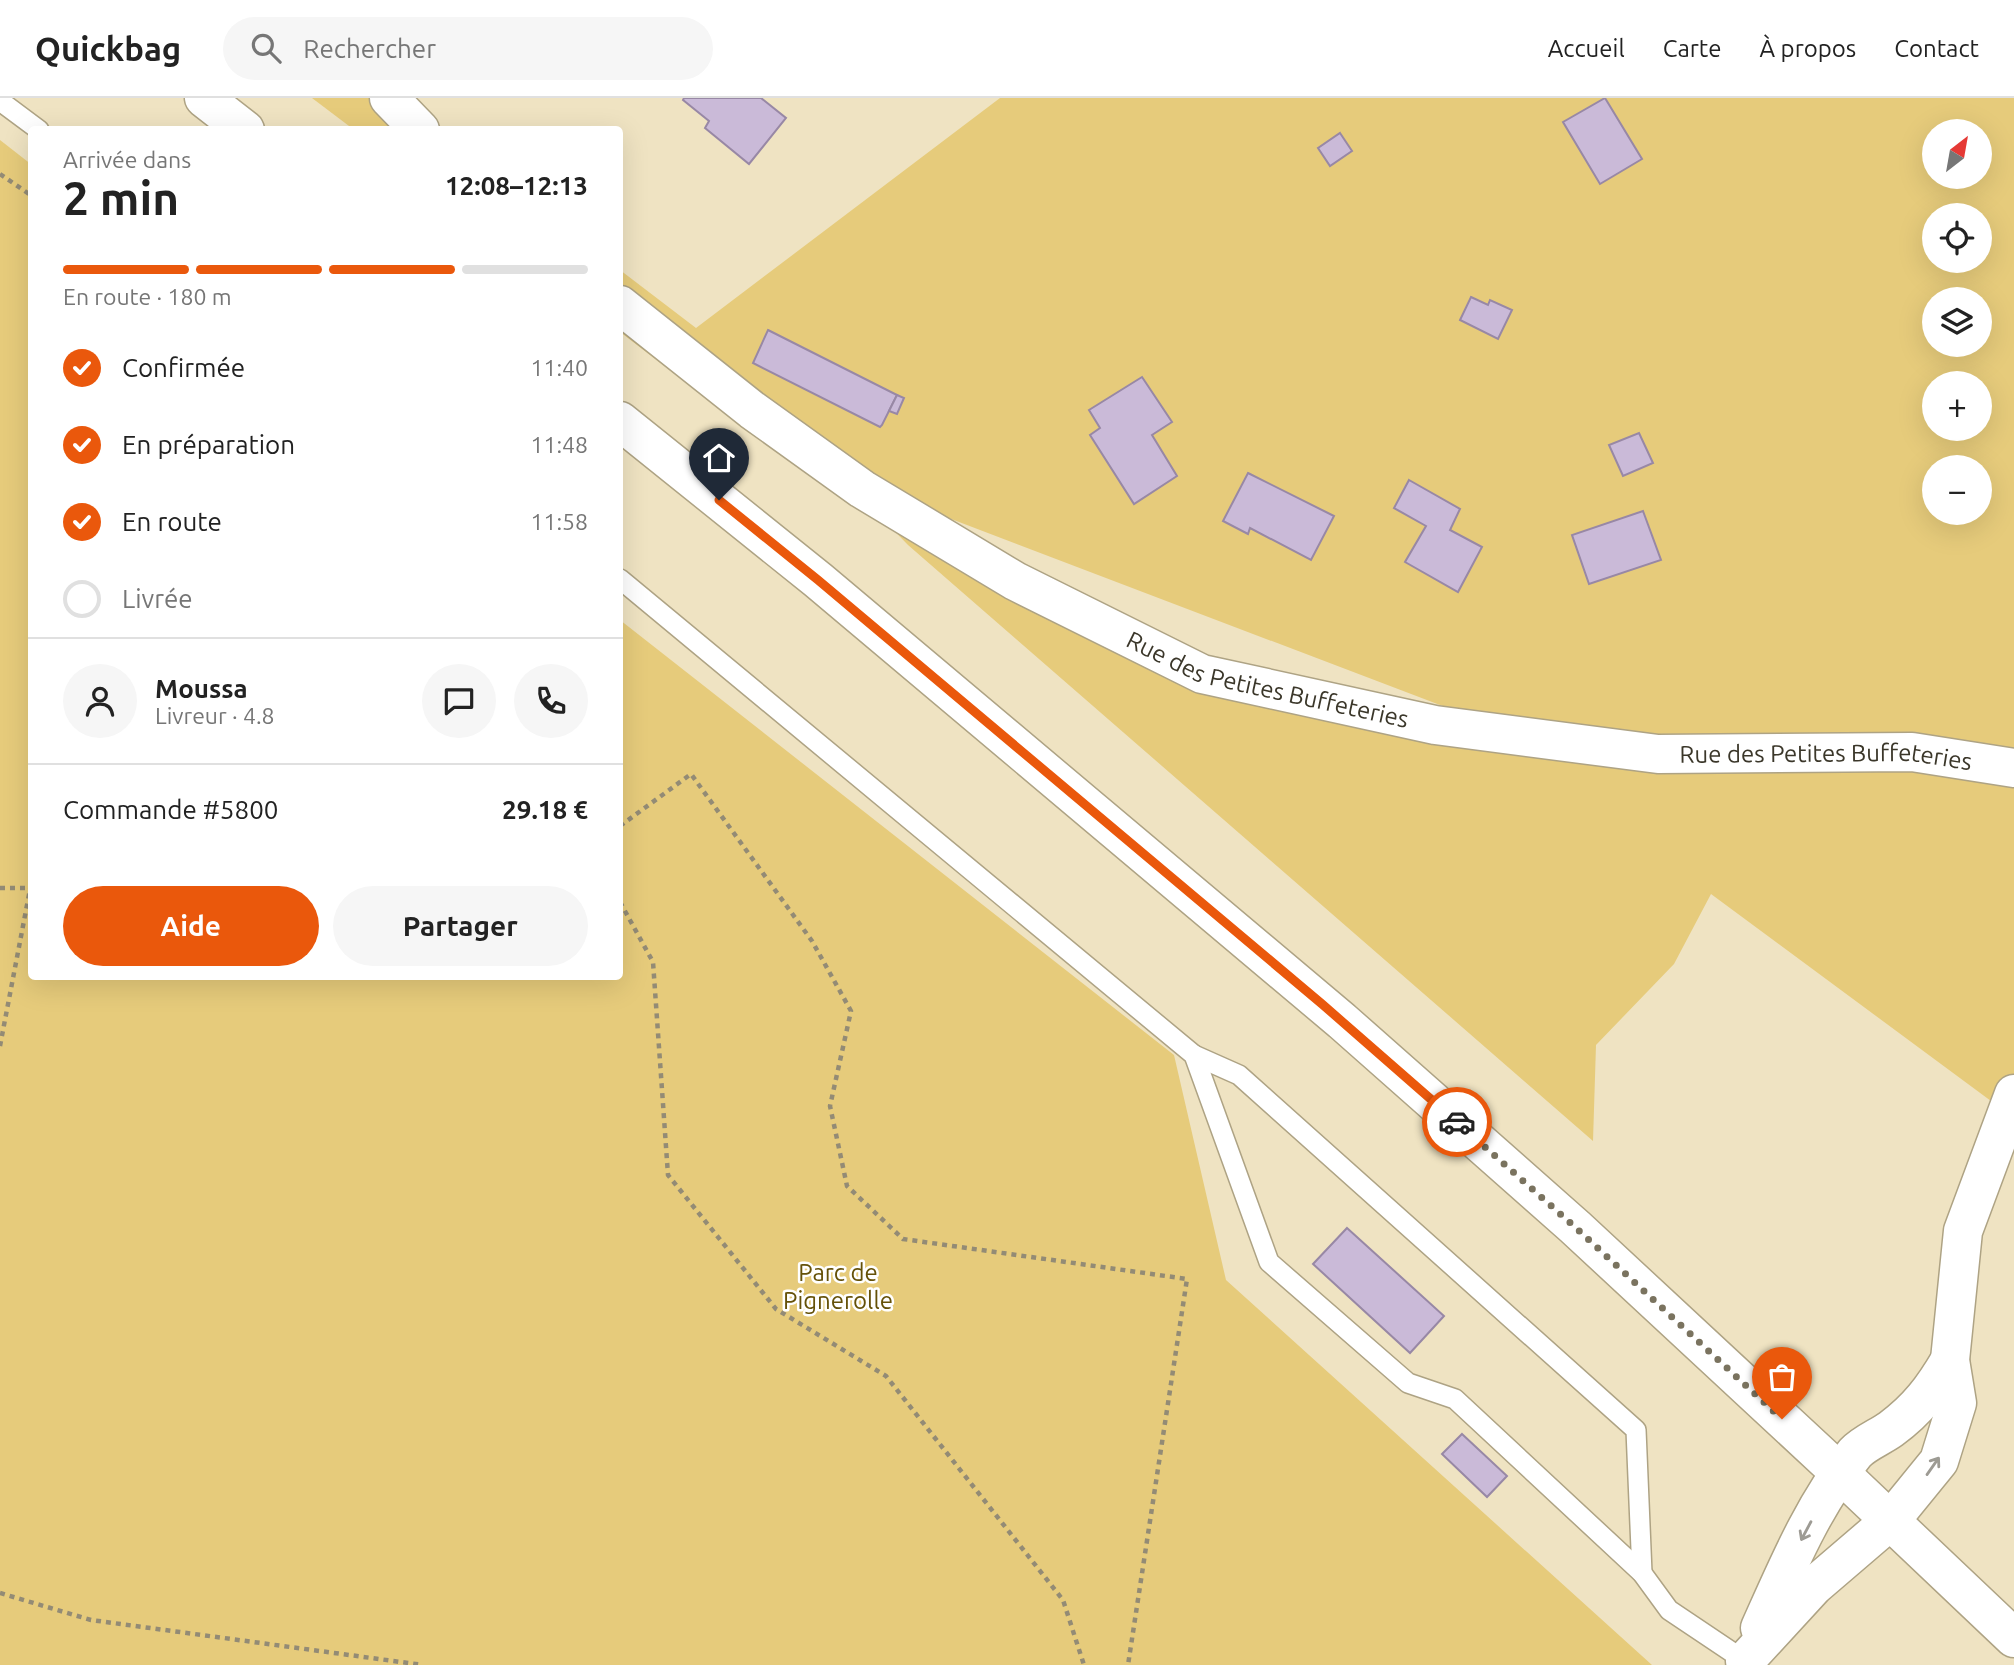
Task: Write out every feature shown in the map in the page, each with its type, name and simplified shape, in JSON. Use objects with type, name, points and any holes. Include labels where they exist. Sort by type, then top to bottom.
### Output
[{"type":"street","points":[[204,98],[240,126]]},
{"type":"street","points":[[389,98],[416,126]]},
{"type":"street","name":"Rue des Petites Buffeteries","points":[[623,307],[752,410],[862,489],[1015,581],[1202,674],[1435,726],[1658,754],[1912,752],[2014,768]]},
{"type":"street","points":[[623,423],[818,580],[1342,1021],[1585,1237],[1840,1472],[2014,1638]]},
{"type":"street","points":[[1744,1663],[1814,1586],[1891,1520],[1938,1461],[1957,1403],[1950,1360],[1963,1231],[2014,1094]]},
{"type":"street","points":[[1744,1663],[1788,1564],[1827,1491],[1858,1450],[1914,1412],[1950,1360]]},
{"type":"lane","points":[[0,101],[34,126]]},
{"type":"lane","points":[[623,581],[1194,1055],[1239,1075],[1636,1430],[1642,1573]]},
{"type":"lane","points":[[1194,1055],[1269,1262],[1408,1383],[1455,1399],[1642,1573],[1669,1610],[1744,1663]]},
{"type":"path","points":[[0,174],[28,193]]},
{"type":"path","points":[[623,824],[691,774],[812,941],[851,1011],[830,1106],[846,1186],[902,1239],[1187,1279],[1128,1665]]},
{"type":"path","points":[[0,888],[28,888]]},
{"type":"path","points":[[0,1046],[28,903]]},
{"type":"path","points":[[623,907],[653,962],[668,1175],[776,1309],[886,1376],[1063,1600],[1084,1665]]},
{"type":"path","points":[[0,1593],[91,1620],[423,1665]]},
{"type":"green space","points":[[312,98],[394,98],[432,126],[349,126]]},
{"type":"green space","points":[[1000,98],[2014,98],[2014,1118],[1711,894],[1674,964],[1596,1045],[1593,1141],[908,545],[873,509],[1187,684],[1592,763],[778,453],[623,334],[623,272],[696,328]]},
{"type":"green space","name":"Parc de Pignerolle","points":[[0,140],[28,162],[28,980],[623,980],[623,622],[1174,1055],[1226,1280],[1652,1665],[0,1665]]},
{"type":"building","points":[[761,98],[786,118],[749,164],[705,128],[709,121],[683,100]]},
{"type":"building","points":[[1605,98],[1642,159],[1600,184],[1563,122]]},
{"type":"building","points":[[1340,133],[1352,151],[1330,166],[1318,148]]},
{"type":"building","points":[[1471,297],[1488,305],[1490,300],[1512,310],[1498,339],[1460,320]]},
{"type":"building","points":[[768,330],[897,395],[882,425],[880,427],[753,363]]},
{"type":"building","points":[[1142,377],[1172,422],[1152,435],[1177,476],[1134,504],[1090,435],[1100,428],[1089,410]]},
{"type":"building","points":[[897,395],[904,398],[897,414],[889,411]]},
{"type":"building","points":[[1639,433],[1653,463],[1623,476],[1609,445]]},
{"type":"building","points":[[1248,473],[1334,516],[1311,560],[1250,528],[1248,534],[1223,521]]},
{"type":"building","points":[[1409,480],[1460,509],[1450,530],[1482,547],[1458,592],[1405,562],[1426,526],[1394,508]]},
{"type":"building","points":[[1643,511],[1661,560],[1589,584],[1572,535]]},
{"type":"building","points":[[1347,1228],[1444,1316],[1410,1353],[1313,1264]]},
{"type":"building","points":[[1462,1434],[1507,1476],[1487,1497],[1442,1454]]},
{"type":"way so far","points":[[1457,1122],[1782,1419]]},
{"type":"route","points":[[719,500],[818,580],[1322,1004],[1457,1122]]}]
